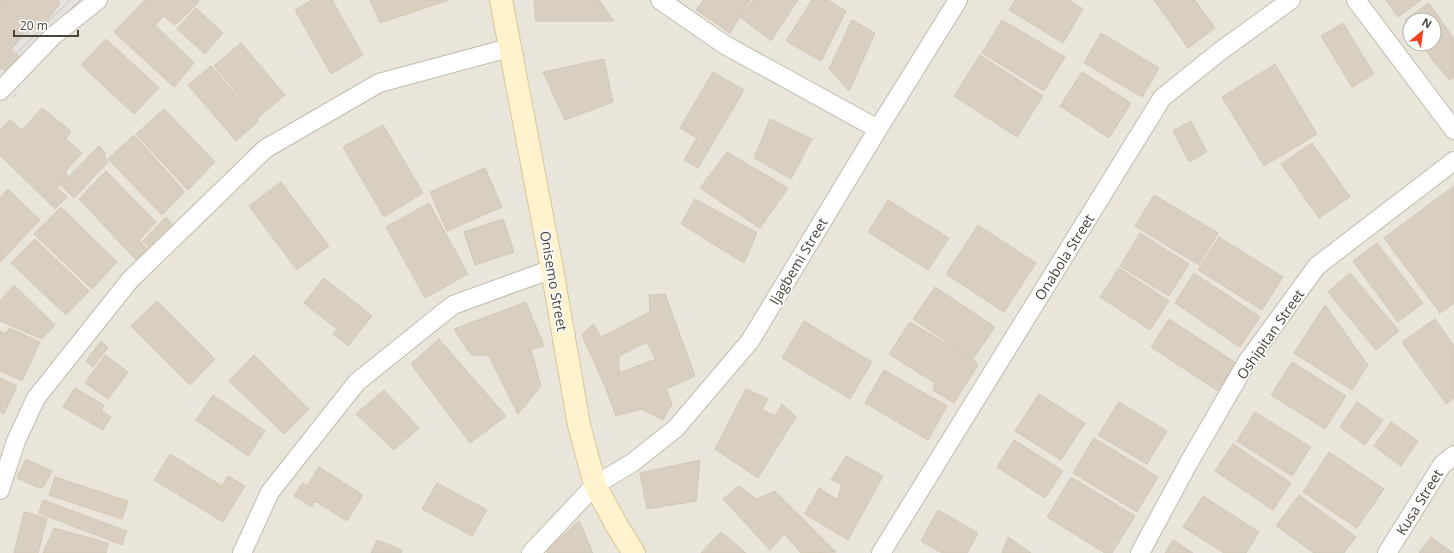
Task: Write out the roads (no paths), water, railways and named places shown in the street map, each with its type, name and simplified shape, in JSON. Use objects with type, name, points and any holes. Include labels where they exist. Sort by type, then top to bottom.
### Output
[{"type":"street","points":[[0,91],[54,36],[98,0]]},
{"type":"street","name":"Onisemo Street","points":[[501,0],[552,269],[579,425],[595,485],[617,526],[634,553]]},
{"type":"street","points":[[660,0],[725,45],[878,129]]},
{"type":"street","name":"Ijagbemi Street","points":[[531,553],[595,485],[632,463],[676,428],[750,340],[958,0]]},
{"type":"street","name":"Onabola Street","points":[[881,553],[1162,98],[1219,52],[1291,0]]},
{"type":"street","points":[[1356,0],[1452,123]]},
{"type":"street","points":[[0,490],[16,441],[36,398],[130,280],[265,149],[380,83],[509,48]]},
{"type":"street","name":"Oshipitan Street","points":[[1140,553],[1188,464],[1248,362],[1317,266],[1454,161]]},
{"type":"street","points":[[242,553],[270,492],[357,382],[453,305],[552,269]]},
{"type":"street","name":"Kusa Street","points":[[1387,553],[1442,465],[1454,455]]}]
